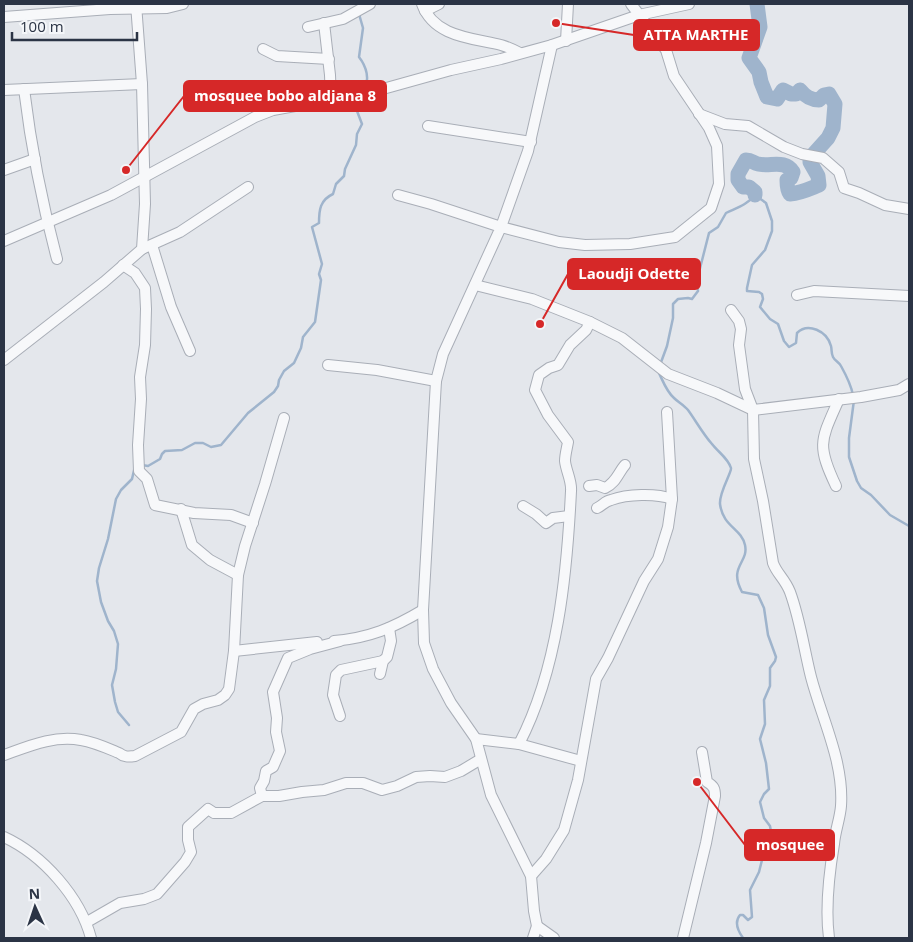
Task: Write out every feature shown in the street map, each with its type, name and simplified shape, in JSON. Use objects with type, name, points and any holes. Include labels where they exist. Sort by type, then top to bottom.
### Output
[{"type":"street","points":[[4,17],[136,6],[167,8],[183,4]]},
{"type":"street","points":[[308,27],[343,19],[370,4]]},
{"type":"street","points":[[439,4],[424,8],[440,28],[459,37],[504,46],[520,53]]},
{"type":"street","points":[[566,41],[568,4]]},
{"type":"street","points":[[398,196],[432,204],[501,227],[559,242],[585,245],[630,244],[676,237],[711,208],[720,184],[717,146],[708,128],[674,76],[666,50],[631,4]]},
{"type":"street","points":[[4,241],[111,195],[217,137],[273,110],[372,92],[566,41],[639,15],[690,4]]},
{"type":"street","points":[[136,6],[142,84],[144,232],[147,247],[190,351]]},
{"type":"street","points":[[324,23],[329,59],[331,100]]},
{"type":"street","points":[[532,938],[537,926],[531,876],[491,795],[476,739],[451,703],[433,669],[424,643],[423,610],[436,381],[443,354],[501,227],[518,182],[530,142],[552,45]]},
{"type":"street","points":[[263,49],[277,56],[329,59]]},
{"type":"street","points":[[4,90],[142,84]]},
{"type":"street","points":[[24,89],[47,221],[57,259]]},
{"type":"street","points":[[698,114],[725,124],[748,126],[802,154],[824,158],[839,172],[844,188],[859,192],[885,205],[909,209]]},
{"type":"street","points":[[428,126],[530,142]]},
{"type":"street","points":[[4,170],[35,159]]},
{"type":"street","points":[[4,360],[147,247],[180,232],[248,187]]},
{"type":"street","points":[[123,265],[135,273],[145,288],[146,310],[140,377],[139,471],[147,479],[155,505],[194,513],[231,516],[253,523]]},
{"type":"street","points":[[475,285],[532,299],[590,322],[622,338],[668,374],[717,393],[753,410],[861,397],[899,390],[909,384]]},
{"type":"street","points":[[797,295],[814,291],[909,296]]},
{"type":"street","points":[[731,310],[741,329],[739,345],[745,389],[753,410],[754,459],[773,563],[790,592],[812,678],[832,744],[839,778],[841,806],[830,880],[827,925],[829,938]]},
{"type":"street","points":[[519,744],[529,725],[537,701],[554,639],[565,567],[572,488],[565,460],[568,442],[548,415],[535,390],[539,375],[558,364],[570,345],[586,330],[590,322]]},
{"type":"street","points":[[328,365],[377,370],[436,381]]},
{"type":"street","points":[[836,486],[823,455],[822,440],[841,399]]},
{"type":"street","points":[[531,876],[546,859],[564,830],[581,761],[596,679],[608,658],[644,581],[658,559],[668,526],[672,499],[668,412]]},
{"type":"street","points":[[4,755],[45,741],[66,738],[82,740],[123,756],[135,756],[182,732],[194,709],[203,704],[218,700],[225,695],[229,689],[234,651],[238,575],[284,418]]},
{"type":"street","points":[[572,488],[597,485],[605,488],[614,481],[625,465]]},
{"type":"street","points":[[589,486],[602,490],[614,499]]},
{"type":"street","points":[[597,508],[614,499],[636,495],[664,496],[672,499]]},
{"type":"street","points":[[523,506],[546,523],[553,518],[569,516]]},
{"type":"street","points":[[181,509],[192,545],[210,560],[238,575]]},
{"type":"street","points":[[234,651],[359,639],[389,628],[423,610]]},
{"type":"street","points":[[380,674],[391,641],[389,628]]},
{"type":"street","points":[[262,796],[260,788],[264,782],[266,771],[273,767],[280,751],[276,732],[277,718],[274,692],[288,658],[310,649],[340,641]]},
{"type":"street","points":[[340,716],[333,695],[336,675],[341,670],[383,661]]},
{"type":"street","points":[[476,739],[519,744],[581,761]]},
{"type":"street","points":[[683,938],[706,843],[715,796],[715,789],[707,782],[705,776],[702,752]]},
{"type":"street","points":[[87,922],[120,903],[157,894],[185,862],[191,852],[188,840],[188,827],[208,809],[214,813],[231,813],[262,796],[279,796],[324,790],[346,783],[363,782],[382,790],[397,786],[416,777],[445,777],[461,772],[481,759]]},
{"type":"street","points":[[4,837],[35,857],[77,902],[87,922],[91,938]]},
{"type":"street","points":[[537,926],[554,938]]},
{"type":"waterway","points":[[755,195],[755,192],[749,187],[743,187],[738,180],[738,174],[746,160],[756,164],[782,165],[790,168],[793,172],[791,178],[787,180],[790,194],[819,185],[818,176],[810,162],[810,158],[828,138],[833,128],[835,104],[829,94],[816,100],[808,97],[800,90],[796,94],[783,90],[777,99],[767,97],[759,72],[749,58],[760,27],[757,4]]},
{"type":"waterway","points":[[359,14],[363,28],[359,57],[364,65],[367,78],[363,90]]},
{"type":"waterway","points":[[142,465],[148,466],[160,459],[165,451],[182,450],[195,443],[203,443],[211,447],[221,445],[248,413],[274,392],[284,371],[294,363],[301,348],[303,337],[315,322],[321,280],[319,274],[322,264],[312,227],[319,223],[321,206],[325,199],[333,194],[336,184],[344,176],[345,169],[356,145],[357,134],[362,124],[357,111],[359,96]]},
{"type":"waterway","points":[[660,365],[667,346],[673,318],[673,304],[678,299],[692,299],[698,291],[697,280],[709,233],[718,227],[726,213],[745,204],[755,195],[766,203],[772,221],[772,231],[765,250],[752,265],[747,291],[762,294],[763,299],[760,307],[770,319],[778,324],[784,341],[789,347],[796,343],[797,333],[806,328],[812,328],[826,336],[831,346],[833,357],[843,369],[853,395]]},
{"type":"waterway","points":[[658,371],[669,392],[688,410],[714,447],[730,464],[731,470],[721,494],[720,504],[728,523],[740,535],[745,545],[744,556],[738,570],[738,583],[742,592],[758,595],[764,608],[768,635],[776,657],[770,668],[770,686],[764,700],[765,724],[760,739],[766,763],[769,789],[760,802],[764,818],[770,826],[772,837],[770,845],[764,852],[759,872],[750,890],[752,917],[748,920],[743,915],[740,915],[737,921],[738,929],[743,938]]},
{"type":"waterway","points":[[854,400],[849,438],[849,457],[857,481],[861,488],[871,495],[890,515],[909,526]]},
{"type":"waterway","points":[[129,725],[118,712],[115,702],[112,685],[116,669],[118,644],[101,602],[97,581],[116,499],[121,490],[132,479],[135,466]]},
{"type":"place","name":"ATTA MARTHE","points":[[556,23]]},
{"type":"place","name":"mosquee bobo aldjana 8","points":[[126,170]]},
{"type":"place","name":"Laoudji Odette","points":[[540,324]]},
{"type":"place","name":"mosquee","points":[[697,782]]}]
